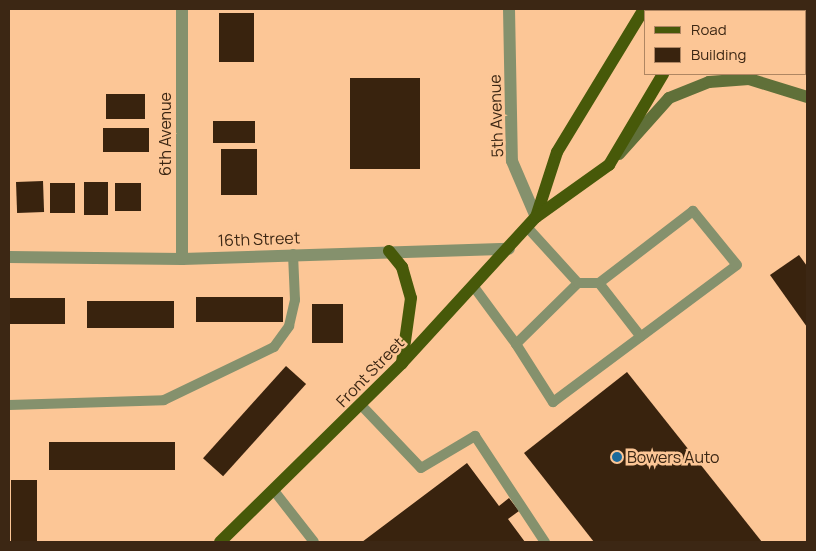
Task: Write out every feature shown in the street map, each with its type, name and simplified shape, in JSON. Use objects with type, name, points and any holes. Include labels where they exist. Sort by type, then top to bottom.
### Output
[{"type":"main road","name":"Front Street","points":[[536,217],[557,152],[644,9]]},
{"type":"main road","name":"Front Street","points":[[220,542],[275,492],[402,363],[510,249],[536,217],[609,165],[662,75]]},
{"type":"main road","points":[[609,165],[669,98],[688,88],[730,78],[749,79],[807,97]]},
{"type":"main road","points":[[389,251],[402,267],[411,298],[402,363]]},
{"type":"street","name":"6th Avenue","points":[[182,9],[182,259]]},
{"type":"street","name":"5th Avenue","points":[[509,9],[512,161],[536,217]]},
{"type":"street","name":"16th Street","points":[[9,258],[182,259],[389,251],[510,249]]},
{"type":"lane","points":[[474,286],[516,344],[553,402],[737,265],[693,211],[599,283],[578,283],[516,344]]},
{"type":"lane","points":[[527,227],[578,283]]},
{"type":"lane","points":[[9,405],[164,400],[274,346],[289,326],[295,300],[293,254]]},
{"type":"lane","points":[[599,283],[641,337]]},
{"type":"lane","points":[[361,405],[421,468],[475,436],[545,542]]},
{"type":"lane","points":[[275,492],[314,542]]},
{"type":"building","points":[[219,13],[254,13],[254,62],[219,62]]},
{"type":"building","points":[[350,78],[420,78],[420,169],[350,169]]},
{"type":"building","points":[[106,94],[145,94],[145,119],[106,119]]},
{"type":"building","points":[[213,121],[255,121],[255,143],[213,143]]},
{"type":"building","points":[[103,128],[149,128],[149,152],[103,152]]},
{"type":"building","points":[[221,149],[257,149],[257,195],[221,195]]},
{"type":"building","points":[[43,181],[44,212],[17,213],[16,182]]},
{"type":"building","points":[[84,182],[108,182],[108,215],[84,215]]},
{"type":"building","points":[[50,183],[75,183],[75,213],[50,213]]},
{"type":"building","points":[[115,183],[141,183],[141,211],[115,211]]},
{"type":"building","points":[[799,255],[807,266],[807,327],[770,275]]},
{"type":"building","points":[[196,297],[283,297],[283,322],[196,322]]},
{"type":"building","points":[[9,298],[65,298],[65,324],[9,324]]},
{"type":"building","points":[[87,301],[174,301],[174,328],[87,328]]},
{"type":"building","points":[[312,304],[343,304],[343,343],[312,343]]},
{"type":"building","points":[[286,366],[306,384],[223,476],[203,458]]},
{"type":"building","points":[[627,372],[762,542],[594,542],[524,453]]},
{"type":"building","points":[[49,442],[175,442],[175,470],[49,470]]},
{"type":"building","points":[[467,463],[499,506],[509,498],[519,511],[508,519],[525,542],[362,542]]},
{"type":"building","points":[[11,480],[37,480],[37,542],[11,542]]},
{"type":"place","name":"Bowers Auto","points":[[617,457]]}]
